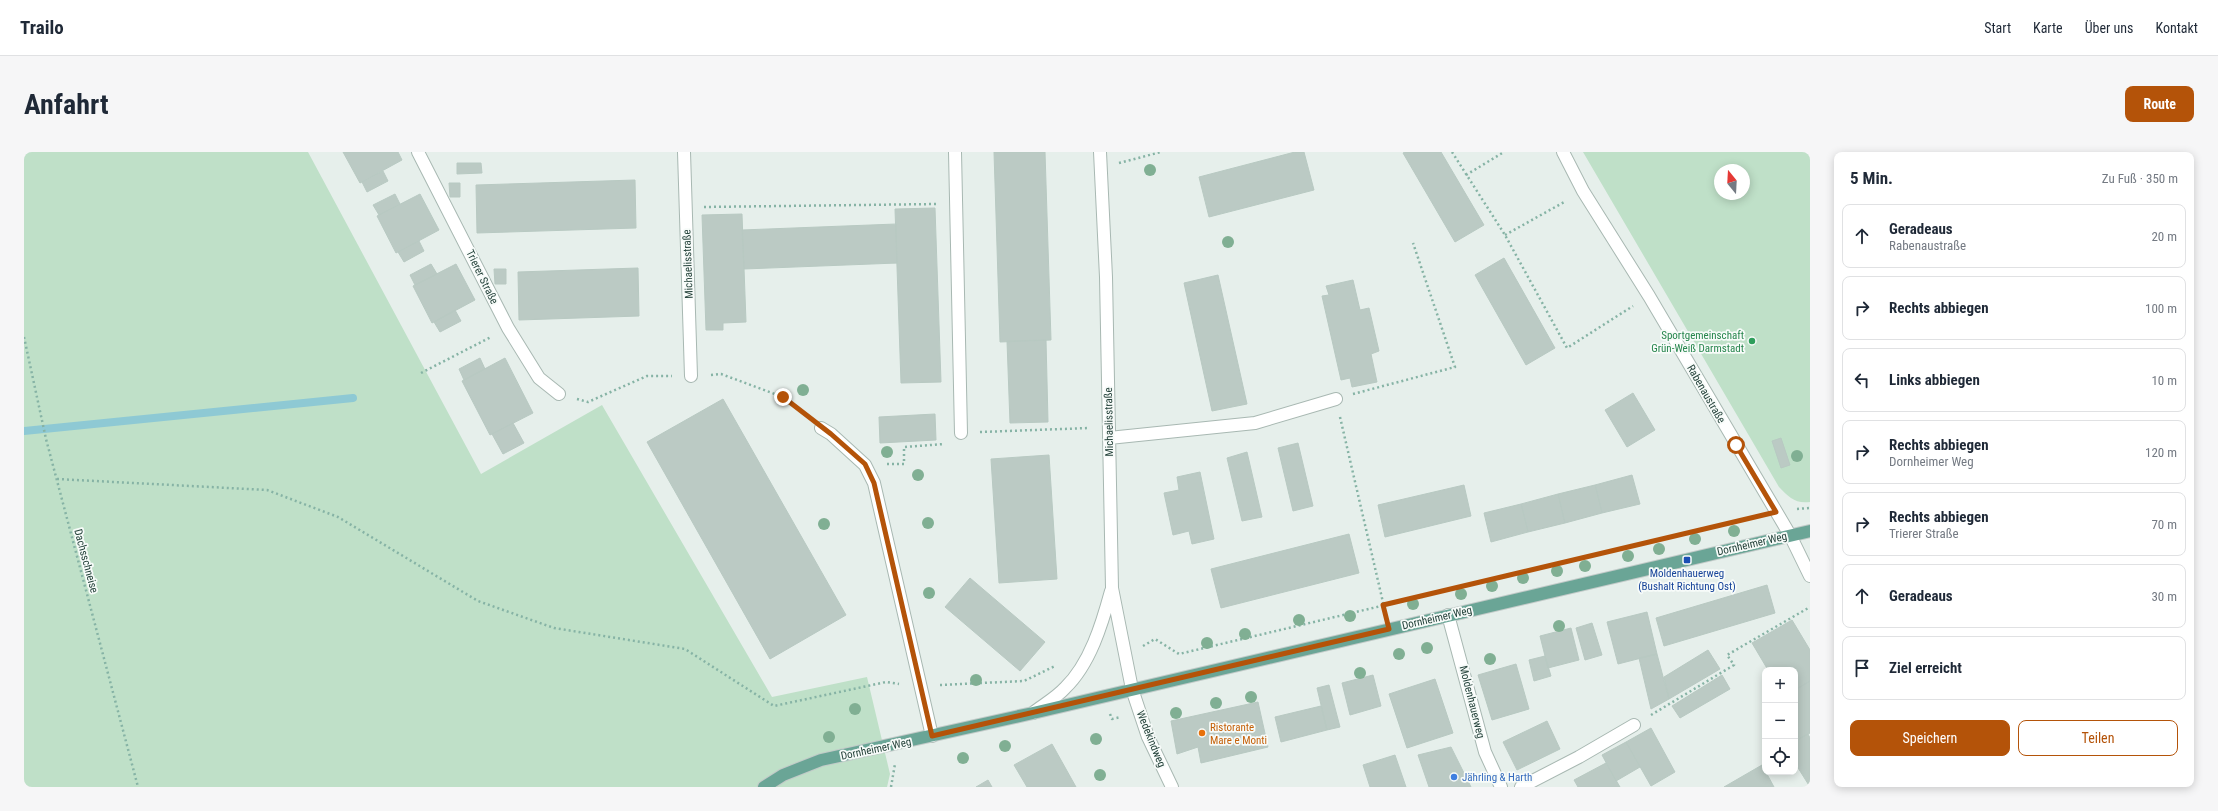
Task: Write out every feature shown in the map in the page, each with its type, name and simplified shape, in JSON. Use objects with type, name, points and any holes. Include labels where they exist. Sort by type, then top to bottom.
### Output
[{"type":"main road","name":"Dornheimer Weg","points":[[764,787],[783,775],[821,760],[892,746],[1810,531]]},
{"type":"street","name":"Trierer Straße","points":[[418,152],[508,328],[539,378],[559,394]]},
{"type":"street","name":"Michaelisstraße","points":[[684,152],[691,376]]},
{"type":"street","points":[[955,152],[961,433]]},
{"type":"street","name":"Michaelisstraße","points":[[1100,152],[1109,432],[1112,588],[1132,689]]},
{"type":"street","name":"Rabenaustraße","points":[[1563,152],[1583,191],[1649,296],[1790,536],[1810,576]]},
{"type":"street","points":[[1109,432],[1255,423],[1336,399]]},
{"type":"street","points":[[821,428],[831,434],[865,464],[874,483],[919,688],[932,736]]},
{"type":"street","points":[[1033,713],[1065,688],[1079,670],[1101,623],[1112,588]]},
{"type":"street","name":"Moldenhauerweg","points":[[1448,615],[1485,752],[1501,787]]},
{"type":"street","name":"Wedekindweg","points":[[1132,689],[1148,737],[1172,787]]},
{"type":"street","points":[[1521,787],[1634,726]]},
{"type":"path","points":[[1100,169],[1161,152]]},
{"type":"path","points":[[1452,152],[1505,235],[1567,348],[1649,296]]},
{"type":"path","points":[[1466,175],[1504,152]]},
{"type":"path","points":[[1505,235],[1583,191]]},
{"type":"path","points":[[686,208],[957,204]]},
{"type":"path","points":[[1389,629],[1336,399],[1456,367],[1413,243]]},
{"type":"path","points":[[421,373],[508,328]]},
{"type":"path","name":"Dachsschneise","points":[[24,337],[56,479],[138,787]]},
{"type":"path","points":[[559,394],[588,402],[647,376],[721,374],[783,397],[821,428]]},
{"type":"path","points":[[904,464],[904,447],[948,444],[961,433],[1109,432]]},
{"type":"path","points":[[56,479],[266,490],[338,517],[478,601],[554,628],[685,649],[774,706],[886,682],[919,688],[949,684],[1024,681],[1055,667],[1059,662]]},
{"type":"path","points":[[1155,639],[1179,654],[1776,512],[1810,508]]},
{"type":"path","points":[[1634,726],[1734,665],[1726,655],[1810,607]]},
{"type":"path","points":[[891,787],[895,765],[892,746]]},
{"type":"green space","points":[[24,152],[308,152],[481,474],[602,405],[772,697],[867,677],[890,774],[887,787],[24,787]]},
{"type":"green space","name":"Sportgemeinschaft Grün-Weiß Darmstadt","points":[[1583,152],[1810,152],[1810,502],[1800,502],[1789,497],[1779,487]]},
{"type":"building","points":[[343,152],[398,152],[402,160],[360,183]]},
{"type":"building","points":[[994,152],[1045,152],[1051,340],[1000,342]]},
{"type":"building","points":[[1295,152],[1304,152],[1314,190],[1209,217],[1199,177]]},
{"type":"building","points":[[1441,152],[1484,225],[1455,242],[1403,153]]},
{"type":"building","points":[[457,163],[481,163],[482,173],[457,174]]},
{"type":"building","points":[[383,171],[388,181],[367,192],[362,182]]},
{"type":"building","points":[[635,180],[636,228],[477,233],[476,185]]},
{"type":"building","points":[[449,183],[460,183],[460,197],[450,197]]},
{"type":"building","points":[[395,194],[400,204],[379,215],[373,205]]},
{"type":"building","points":[[420,194],[439,230],[396,253],[377,216]]},
{"type":"building","points":[[935,208],[941,382],[901,383],[895,209]]},
{"type":"building","points":[[742,214],[746,322],[723,323],[723,330],[706,330],[702,215]]},
{"type":"building","points":[[896,224],[897,263],[744,269],[742,230]]},
{"type":"building","points":[[419,241],[424,251],[404,262],[398,252]]},
{"type":"building","points":[[1504,258],[1555,348],[1526,365],[1475,275]]},
{"type":"building","points":[[431,264],[437,274],[415,285],[410,275]]},
{"type":"building","points":[[456,264],[475,300],[432,323],[413,286]]},
{"type":"building","points":[[638,268],[639,316],[519,320],[518,272]]},
{"type":"building","points":[[494,269],[506,269],[506,284],[495,284]]},
{"type":"building","points":[[1218,275],[1247,404],[1212,411],[1184,283]]},
{"type":"building","points":[[1353,280],[1360,310],[1369,308],[1379,351],[1371,354],[1377,382],[1352,387],[1350,378],[1341,380],[1322,296],[1329,295],[1326,286]]},
{"type":"building","points":[[455,310],[461,321],[440,332],[434,322]]},
{"type":"building","points":[[1046,340],[1048,422],[1010,423],[1007,341]]},
{"type":"building","points":[[480,358],[485,369],[464,380],[459,369]]},
{"type":"building","points":[[505,358],[533,413],[490,435],[462,381]]},
{"type":"building","points":[[1633,393],[1655,430],[1627,447],[1605,410]]},
{"type":"building","points":[[723,399],[846,615],[770,659],[647,442]]},
{"type":"building","points":[[935,414],[936,440],[880,443],[879,417]]},
{"type":"building","points":[[513,423],[524,443],[503,454],[492,434]]},
{"type":"building","points":[[1781,438],[1790,465],[1781,468],[1772,441]]},
{"type":"building","points":[[1298,443],[1313,506],[1293,511],[1278,448]]},
{"type":"building","points":[[1247,452],[1262,517],[1242,521],[1227,458]]},
{"type":"building","points":[[1049,455],[1057,579],[999,583],[991,459]]},
{"type":"building","points":[[1200,472],[1214,539],[1192,544],[1189,531],[1173,535],[1164,493],[1179,490],[1177,477]]},
{"type":"building","points":[[1632,475],[1640,504],[1602,513],[1595,485]]},
{"type":"building","points":[[1464,485],[1471,516],[1385,537],[1378,505]]},
{"type":"building","points":[[1595,485],[1602,513],[1565,523],[1558,494]]},
{"type":"building","points":[[1558,494],[1565,523],[1528,532],[1521,504]]},
{"type":"building","points":[[1521,504],[1528,532],[1491,542],[1484,513]]},
{"type":"building","points":[[1349,534],[1359,573],[1221,608],[1211,569]]},
{"type":"building","points":[[970,578],[1045,642],[1020,671],[945,607]]},
{"type":"building","points":[[1767,585],[1775,613],[1664,646],[1656,618]]},
{"type":"building","points":[[1647,612],[1657,654],[1618,664],[1607,622]]},
{"type":"building","points":[[1792,620],[1810,650],[1810,681],[1798,688],[1798,667],[1766,667],[1752,643]]},
{"type":"building","points":[[1592,623],[1602,655],[1585,660],[1576,628]]},
{"type":"building","points":[[1571,628],[1579,660],[1548,668],[1540,636]]},
{"type":"building","points":[[1708,650],[1720,669],[1669,699],[1664,677]]},
{"type":"building","points":[[1657,654],[1669,699],[1651,709],[1639,658]]},
{"type":"building","points":[[1545,656],[1551,676],[1534,681],[1529,660]]},
{"type":"building","points":[[1516,664],[1529,709],[1492,720],[1478,675]]},
{"type":"building","points":[[1373,675],[1381,706],[1350,715],[1342,683]]},
{"type":"building","points":[[1722,675],[1730,689],[1680,718],[1672,706]]},
{"type":"building","points":[[1435,679],[1453,733],[1407,748],[1389,694]]},
{"type":"building","points":[[1810,681],[1810,733],[1799,739],[1798,737],[1798,688]]},
{"type":"building","points":[[1329,685],[1340,727],[1327,730],[1317,688]]},
{"type":"building","points":[[1258,702],[1268,747],[1201,763],[1198,747],[1177,754],[1171,721]]},
{"type":"building","points":[[1321,706],[1327,730],[1281,742],[1275,717]]},
{"type":"building","points":[[1547,721],[1560,749],[1517,770],[1503,742]]},
{"type":"building","points":[[1651,728],[1675,772],[1651,786],[1626,742]]},
{"type":"building","points":[[1808,734],[1810,738],[1810,787],[1798,768],[1798,739]]},
{"type":"building","points":[[1626,742],[1640,767],[1616,781],[1602,755]]},
{"type":"building","points":[[1052,744],[1076,787],[1027,787],[1014,765]]},
{"type":"building","points":[[1451,747],[1471,787],[1429,787],[1418,755]]},
{"type":"building","points":[[1395,755],[1406,787],[1370,787],[1363,765]]},
{"type":"building","points":[[1606,763],[1620,787],[1578,787],[1574,780]]},
{"type":"building","points":[[1762,765],[1762,775],[1767,775],[1774,787],[1724,787]]},
{"type":"building","points":[[988,780],[992,787],[976,787]]},
{"type":"waterway","points":[[24,431],[353,398]]},
{"type":"place","name":"Sportgemeinschaft Grün-Weiß Darmstadt","points":[[1752,341]]},
{"type":"place","name":"Moldenhauerweg (Bushalt Richtung Ost)","points":[[1687,560]]},
{"type":"place","name":"Ristorante Mare e Monti","points":[[1202,733]]},
{"type":"place","name":"Jährling & Harth","points":[[1454,777]]},
{"type":"route","points":[[783,397],[821,428],[831,434],[865,464],[874,483],[919,688],[932,736],[1389,629],[1383,605],[1776,512],[1736,445]]}]
